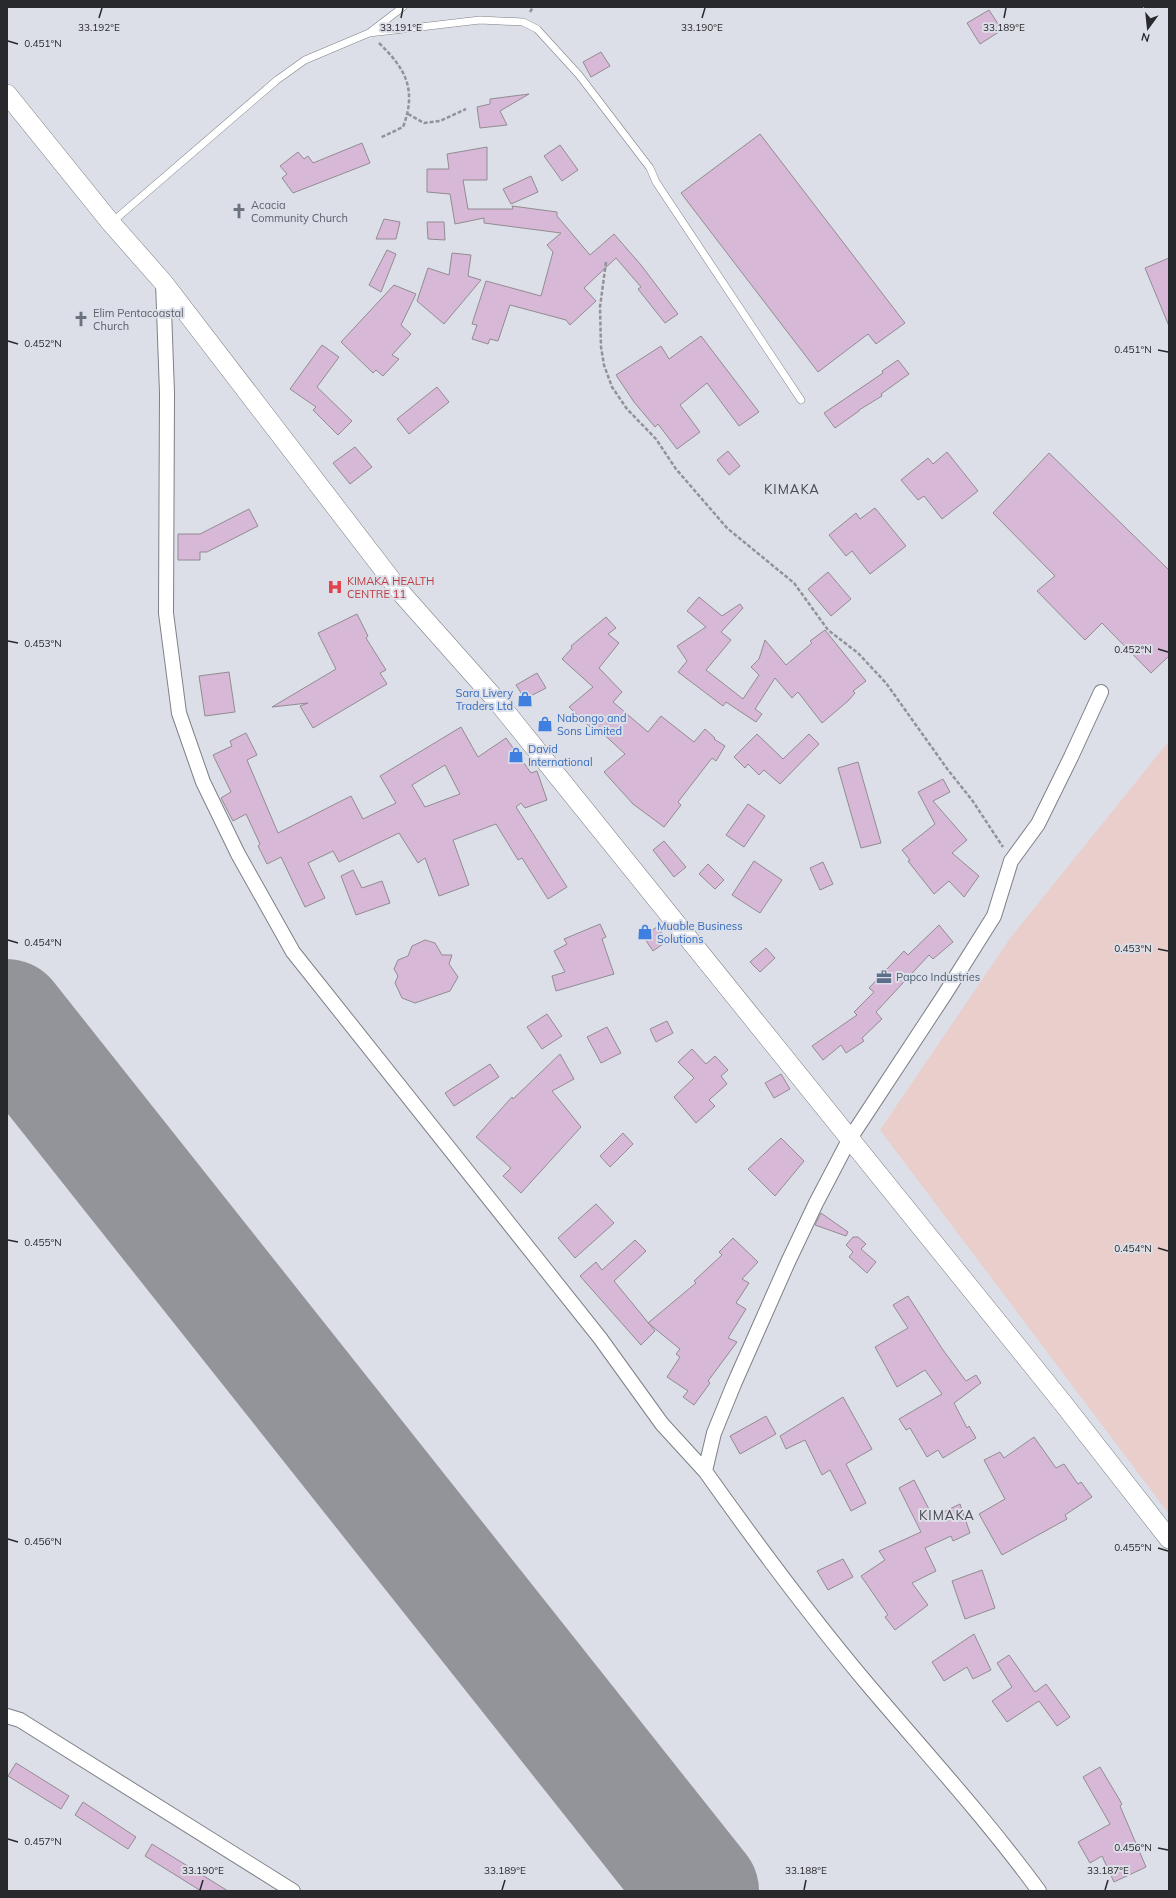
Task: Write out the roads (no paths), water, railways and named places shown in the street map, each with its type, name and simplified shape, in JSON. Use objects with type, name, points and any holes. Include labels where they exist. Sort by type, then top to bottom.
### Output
[{"type":"main road","points":[[7,94],[111,223],[164,282],[403,594],[497,701],[849,1140],[1062,1402],[1169,1539]]},
{"type":"street","points":[[164,282],[167,393],[166,613],[179,713],[203,782],[238,854],[293,952],[600,1338],[662,1424],[705,1471],[754,1541],[820,1626],[984,1821],[1039,1891]]},
{"type":"street","points":[[705,1471],[714,1434],[734,1384],[791,1256],[849,1140],[945,994],[994,916],[1012,861],[1038,824],[1101,692]]},
{"type":"street","points":[[7,1716],[20,1720],[292,1891]]},
{"type":"lane","points":[[111,223],[277,80],[305,60],[369,33],[403,7]]},
{"type":"lane","points":[[369,33],[480,20],[523,22],[537,29],[579,75],[650,168],[656,182],[801,400]]},
{"type":"place","name":"Acacia Community Church","points":[[239,211]]},
{"type":"place","name":"Elim Pentacoastal Church","points":[[81,319]]},
{"type":"place","name":"KIMAKA HEALTH CENTRE 11","points":[[335,587]]},
{"type":"place","name":"Sara Livery Traders Ltd","points":[[525,699]]},
{"type":"place","name":"Nabongo and Sons Limited","points":[[545,724]]},
{"type":"place","name":"David International","points":[[516,755]]},
{"type":"place","name":"Muable Business Solutions","points":[[645,932]]},
{"type":"place","name":"Papco Industries","points":[[884,977]]},
{"type":"district","name":"KIMAKA","points":[[792,489]]},
{"type":"district","name":"KIMAKA","points":[[947,1515]]}]
